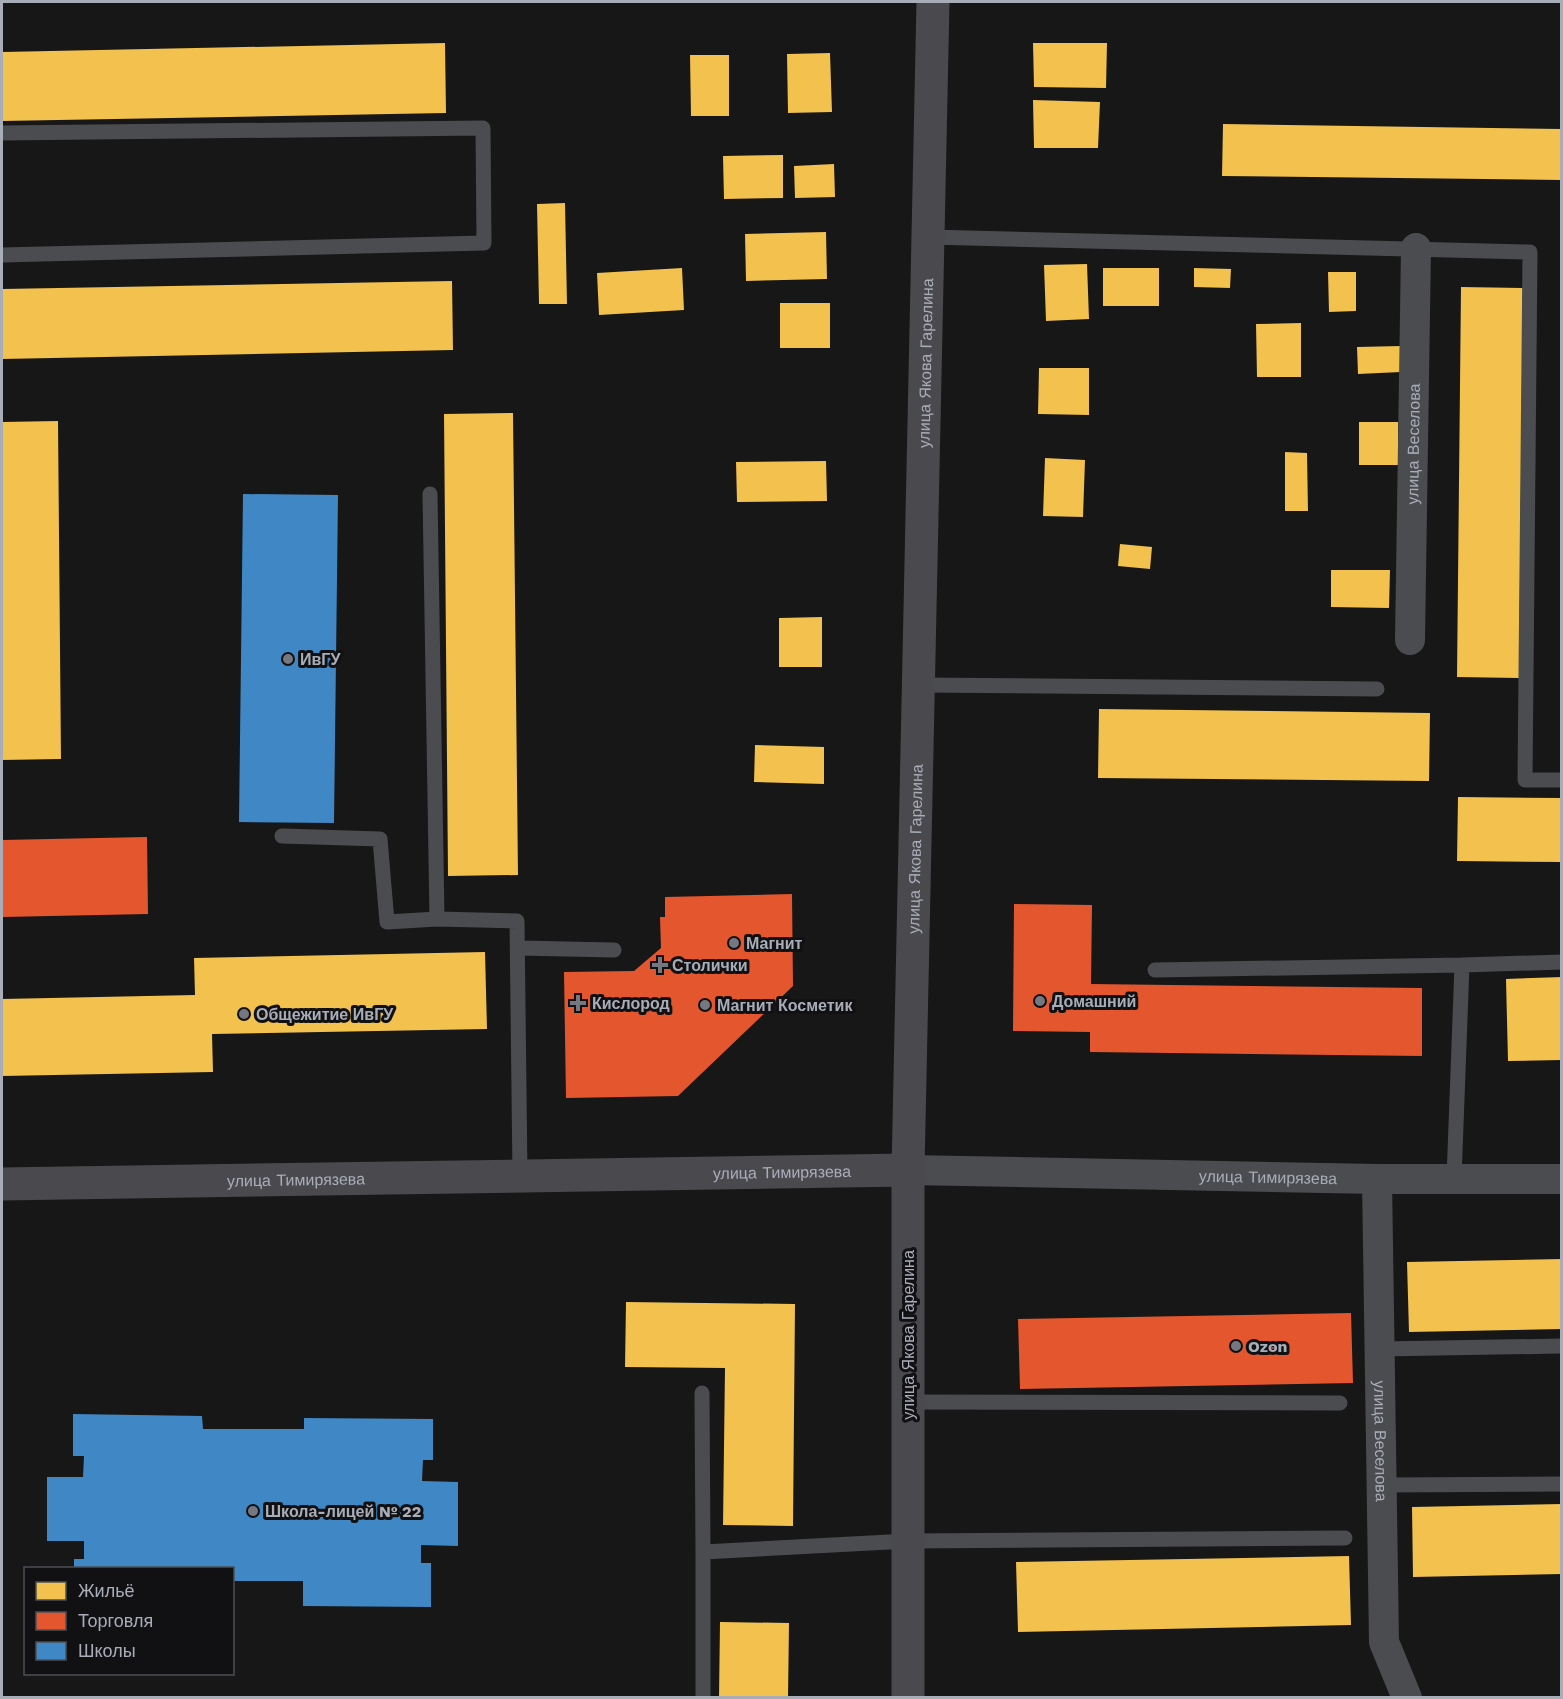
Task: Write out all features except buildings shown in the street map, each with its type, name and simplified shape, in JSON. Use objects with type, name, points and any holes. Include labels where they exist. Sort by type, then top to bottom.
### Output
[{"type":"main road","name":"улица Якова Гарелина","points":[[908,1698],[908,1170],[933,2]]},
{"type":"main road","name":"улица Тимирязева","points":[[2,1184],[908,1170]]},
{"type":"street","name":"улица Веселова","points":[[1410,640],[1416,248]]},
{"type":"street","name":"улица Тимирязева","points":[[908,1170],[1377,1179],[1562,1179]]},
{"type":"street","name":"улица Веселова","points":[[1377,1179],[1384,1642],[1407,1698]]},
{"type":"lane","points":[[2,133],[483,128],[484,243],[2,255]]},
{"type":"lane","points":[[928,237],[1530,252],[1525,780],[1562,780]]},
{"type":"lane","points":[[430,494],[437,919]]},
{"type":"lane","points":[[919,685],[1377,689]]},
{"type":"lane","points":[[282,836],[380,839],[387,922],[437,919],[517,921],[520,1176]]},
{"type":"lane","points":[[518,948],[614,950]]},
{"type":"lane","points":[[1155,970],[1562,962]]},
{"type":"lane","points":[[1454,1179],[1462,965]]},
{"type":"lane","points":[[1380,1349],[1562,1346]]},
{"type":"lane","points":[[702,1392],[703,1698]]},
{"type":"lane","points":[[908,1402],[1340,1404]]},
{"type":"lane","points":[[1382,1485],[1562,1484]]},
{"type":"lane","points":[[703,1552],[908,1541],[1345,1538]]},
{"type":"place","name":"ИвГУ","points":[[288,659]]},
{"type":"place","name":"Магнит","points":[[734,943]]},
{"type":"place","name":"Столички","points":[[660,965]]},
{"type":"place","name":"Домашний","points":[[1040,1001]]},
{"type":"place","name":"Кислород","points":[[578,1003]]},
{"type":"place","name":"Магнит Косметик","points":[[705,1005]]},
{"type":"place","name":"Общежитие ИвГУ","points":[[244,1014]]},
{"type":"place","name":"Ozon","points":[[1236,1346]]},
{"type":"place","name":"Школа-лицей № 22","points":[[253,1511]]}]
